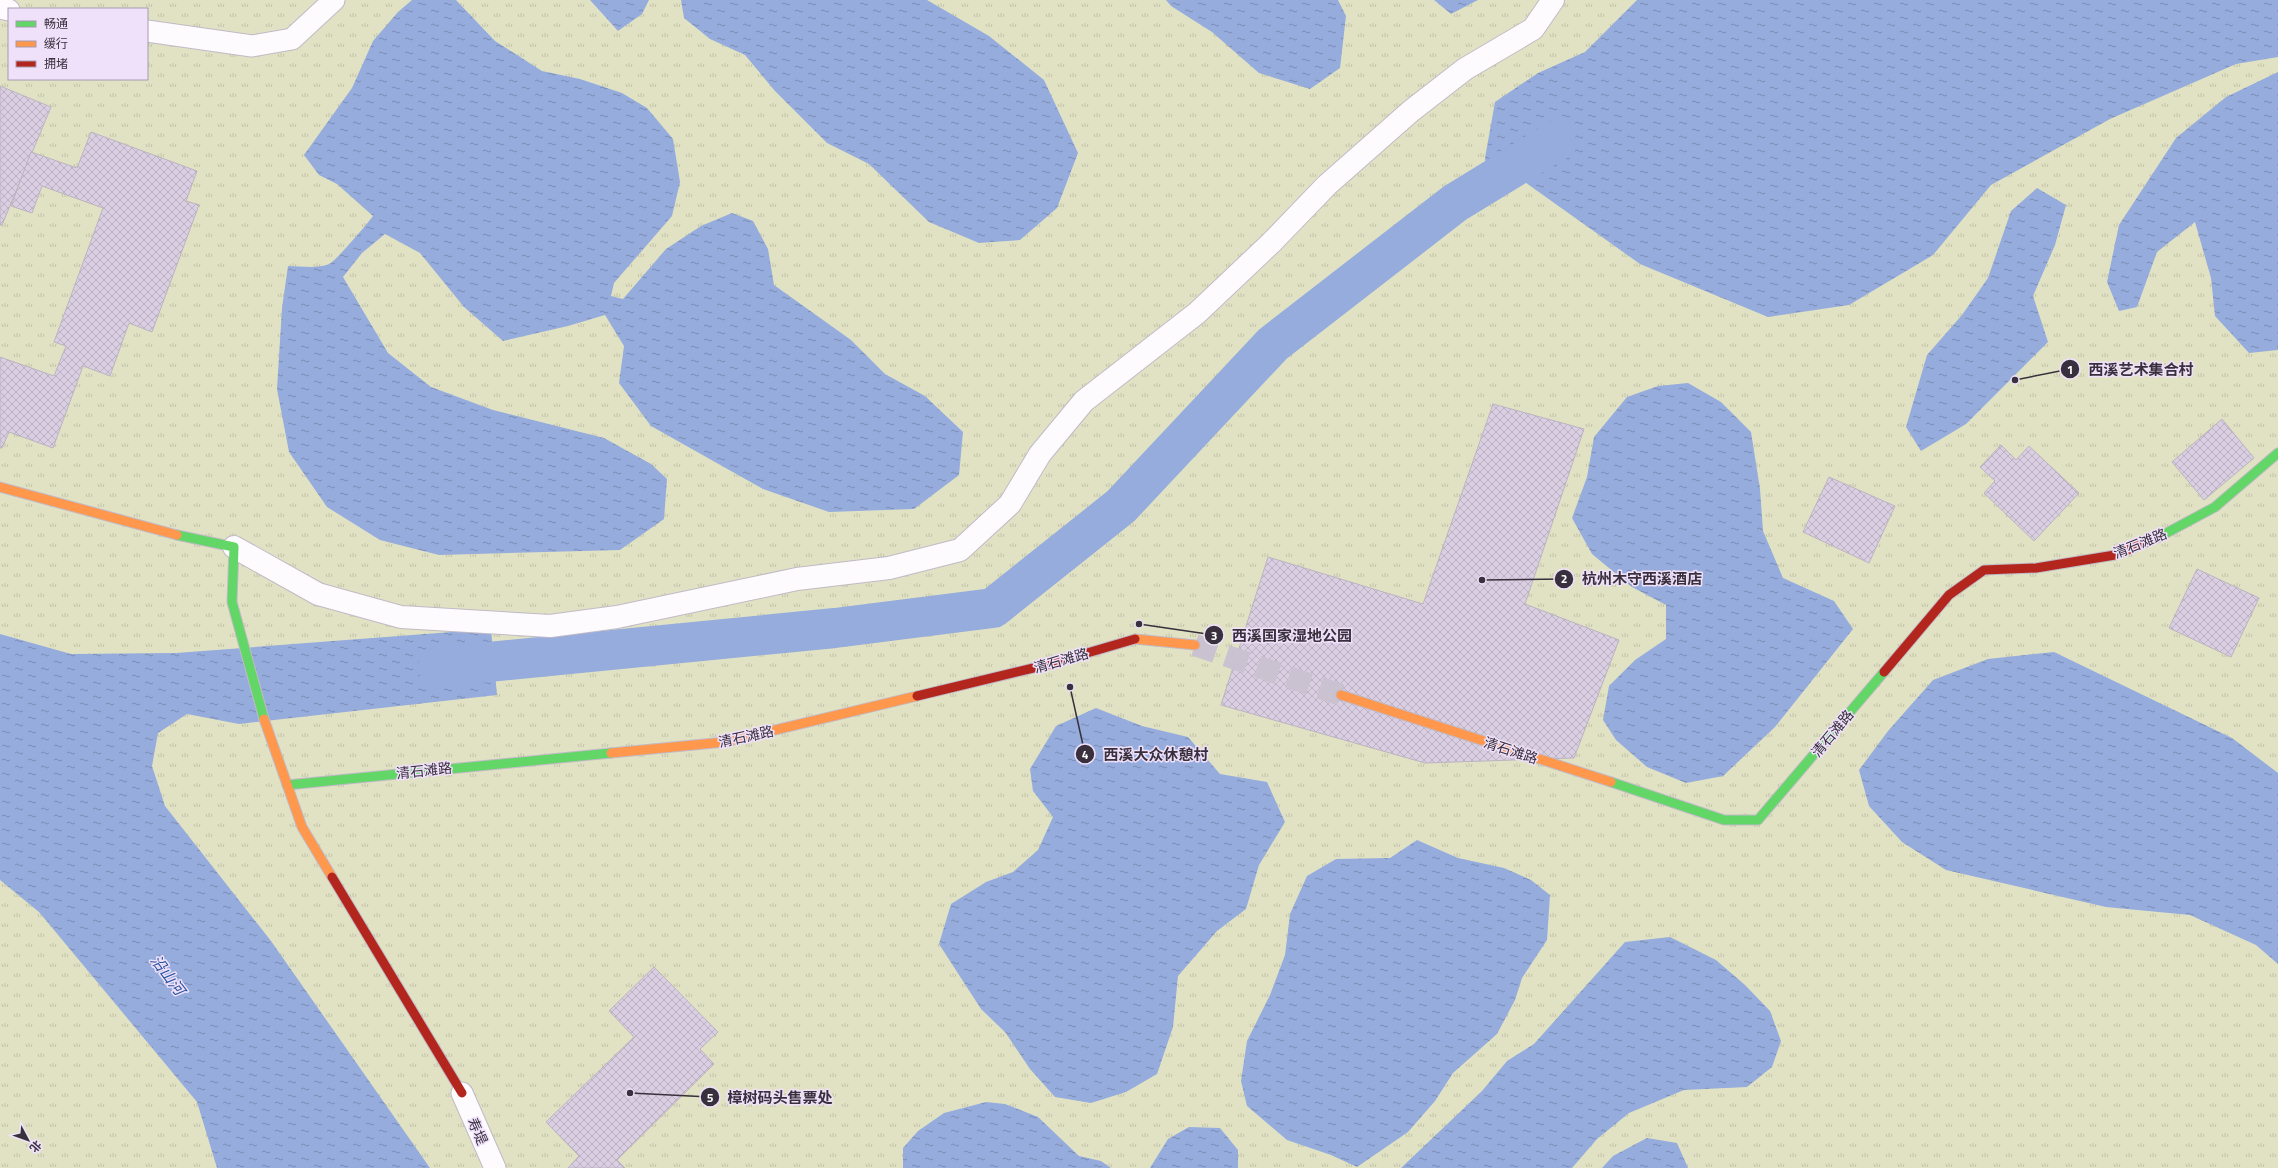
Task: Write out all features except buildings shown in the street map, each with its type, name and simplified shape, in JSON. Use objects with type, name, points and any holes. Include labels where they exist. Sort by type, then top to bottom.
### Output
[{"type":"street","points":[[0,487],[184,537],[234,547],[318,594],[401,617],[550,626],[617,617],[797,579],[889,568],[960,550],[1010,504],[1040,454],[1084,401],[1196,313],[1271,243],[1327,185],[1412,111],[1465,69],[1532,29],[1553,0]]},
{"type":"street","name":"清石滩路","points":[[1341,695],[1392,710],[1724,820],[1758,820],[1949,595],[1984,570],[2036,568],[2114,555],[2161,536],[2216,508],[2278,453]]},
{"type":"street","points":[[234,547],[232,602],[268,735],[302,827],[462,1093]]},
{"type":"street","name":"清石滩路","points":[[287,785],[725,742],[1046,665],[1137,638],[1195,645]]},
{"type":"lane","points":[[148,31],[252,46],[292,39],[334,0]]},
{"type":"lane","name":"寿堤","points":[[462,1093],[495,1168]]},
{"type":"green space","points":[[0,0],[2278,0],[2278,1168],[0,1168]]},
{"type":"water","points":[[412,0],[456,0],[495,41],[542,71],[580,79],[622,93],[647,108],[673,139],[680,182],[672,216],[614,283],[611,296],[623,299],[666,249],[701,226],[732,213],[753,221],[768,249],[774,285],[851,340],[885,374],[925,396],[963,432],[959,475],[914,509],[829,512],[763,489],[651,426],[619,383],[624,346],[605,315],[568,326],[503,341],[464,307],[420,253],[385,234],[362,253],[343,277],[388,353],[431,387],[493,410],[604,438],[651,464],[667,479],[664,519],[620,550],[439,555],[380,540],[327,507],[289,452],[277,389],[282,308],[288,266],[314,267],[329,264],[344,250],[373,216],[337,184],[319,175],[304,155],[352,88],[373,41],[398,12]]},
{"type":"water","points":[[590,0],[649,0],[642,14],[618,31]]},
{"type":"water","points":[[681,0],[927,0],[989,36],[1044,80],[1078,153],[1057,208],[1020,240],[979,243],[929,222],[869,164],[827,143],[775,91],[745,55],[710,39],[684,18]]},
{"type":"water","points":[[1166,0],[1338,0],[1346,16],[1340,68],[1310,89],[1259,73],[1212,32],[1171,6]]},
{"type":"water","points":[[1434,0],[1478,0],[1451,14]]},
{"type":"water","points":[[1637,0],[2278,0],[2278,57],[2236,64],[2110,119],[1991,185],[1933,255],[1849,305],[1768,317],[1640,264],[1508,170],[1487,183],[1485,158],[1495,102],[1538,73],[1585,52]]},
{"type":"water","points":[[2278,72],[2278,350],[2249,353],[2215,316],[2211,278],[2195,222],[2157,252],[2137,307],[2119,311],[2107,282],[2119,225],[2176,138],[2226,97]]},
{"type":"water","points":[[2037,188],[2066,205],[2055,245],[2033,296],[2048,342],[1966,424],[1921,451],[1906,427],[1927,355],[1962,315],[1988,278],[2011,211]]},
{"type":"water","points":[[1688,383],[1721,402],[1751,432],[1760,489],[1763,531],[1783,578],[1834,601],[1853,629],[1775,727],[1723,776],[1686,783],[1647,767],[1616,740],[1603,720],[1609,686],[1635,660],[1666,639],[1666,605],[1632,587],[1592,554],[1572,518],[1587,477],[1594,437],[1627,397],[1658,386]]},
{"type":"water","name":"沿山河","points":[[491,629],[497,695],[239,724],[187,714],[158,733],[152,766],[165,806],[271,941],[430,1168],[217,1168],[197,1102],[39,912],[0,880],[0,634],[71,654],[176,653]]},
{"type":"water","points":[[2054,652],[2232,738],[2278,773],[2278,964],[2256,945],[2190,915],[2106,907],[1946,870],[1902,842],[1869,806],[1859,770],[1888,731],[1933,680],[1988,659]]},
{"type":"water","points":[[1096,708],[1142,726],[1188,737],[1220,774],[1267,782],[1285,822],[1259,865],[1246,909],[1217,931],[1178,976],[1173,1027],[1157,1074],[1126,1092],[1091,1103],[1055,1097],[1030,1069],[1005,1032],[981,1009],[939,944],[951,904],[986,882],[1013,872],[1038,850],[1053,817],[1033,791],[1030,769],[1056,726]]},
{"type":"water","points":[[1417,840],[1458,858],[1504,868],[1531,880],[1550,895],[1547,940],[1522,978],[1515,1000],[1497,1034],[1453,1073],[1435,1101],[1408,1132],[1357,1167],[1331,1155],[1287,1140],[1247,1106],[1241,1081],[1247,1041],[1270,995],[1285,955],[1290,914],[1307,876],[1336,859],[1390,858]]},
{"type":"water","points":[[1670,937],[1716,960],[1745,985],[1770,1011],[1781,1041],[1772,1067],[1747,1087],[1684,1090],[1629,1113],[1597,1139],[1572,1168],[1401,1168],[1482,1091],[1507,1061],[1534,1044],[1625,942]]},
{"type":"water","points":[[986,1102],[1005,1104],[1038,1117],[1079,1156],[1101,1161],[1111,1168],[903,1168],[903,1148],[918,1131],[944,1113]]},
{"type":"water","points":[[1189,1127],[1220,1128],[1238,1150],[1238,1168],[1150,1168],[1168,1139]]},
{"type":"water","points":[[1647,1138],[1677,1143],[1688,1168],[1602,1168],[1613,1156]]},
{"type":"waterway","points":[[438,667],[835,628],[993,608],[1121,506],[1273,344],[1455,203],[1556,141]]},
{"type":"tunnel","points":[[1195,645],[1341,695]]},
{"type":"traffic: fast","points":[[2159,537],[2215,507],[2278,453]]},
{"type":"traffic: fast","points":[[177,535],[234,547],[232,602],[264,719]]},
{"type":"traffic: fast","points":[[1611,782],[1724,820],[1758,820],[1884,672]]},
{"type":"traffic: fast","points":[[287,785],[611,753]]},
{"type":"traffic: slow","points":[[0,487],[177,535]]},
{"type":"traffic: slow","points":[[1135,639],[1195,645]]},
{"type":"traffic: slow","points":[[1341,695],[1611,782]]},
{"type":"traffic: slow","points":[[611,753],[725,742],[917,696]]},
{"type":"traffic: slow","points":[[264,719],[302,827],[332,877]]},
{"type":"traffic: jam","points":[[1884,672],[1949,595],[1984,570],[2036,568],[2115,555],[2159,537]]},
{"type":"traffic: jam","points":[[917,696],[1046,665],[1135,639]]},
{"type":"traffic: jam","points":[[332,877],[462,1093]]},
{"type":"place","name":"西溪艺术集合村","points":[[2015,380]]},
{"type":"place","name":"杭州木守西溪酒店","points":[[1482,580]]},
{"type":"place","name":"西溪国家湿地公园","points":[[1139,624]]},
{"type":"place","name":"西溪大众休憩村","points":[[1070,687]]},
{"type":"place","name":"樟树码头售票处","points":[[630,1093]]}]
